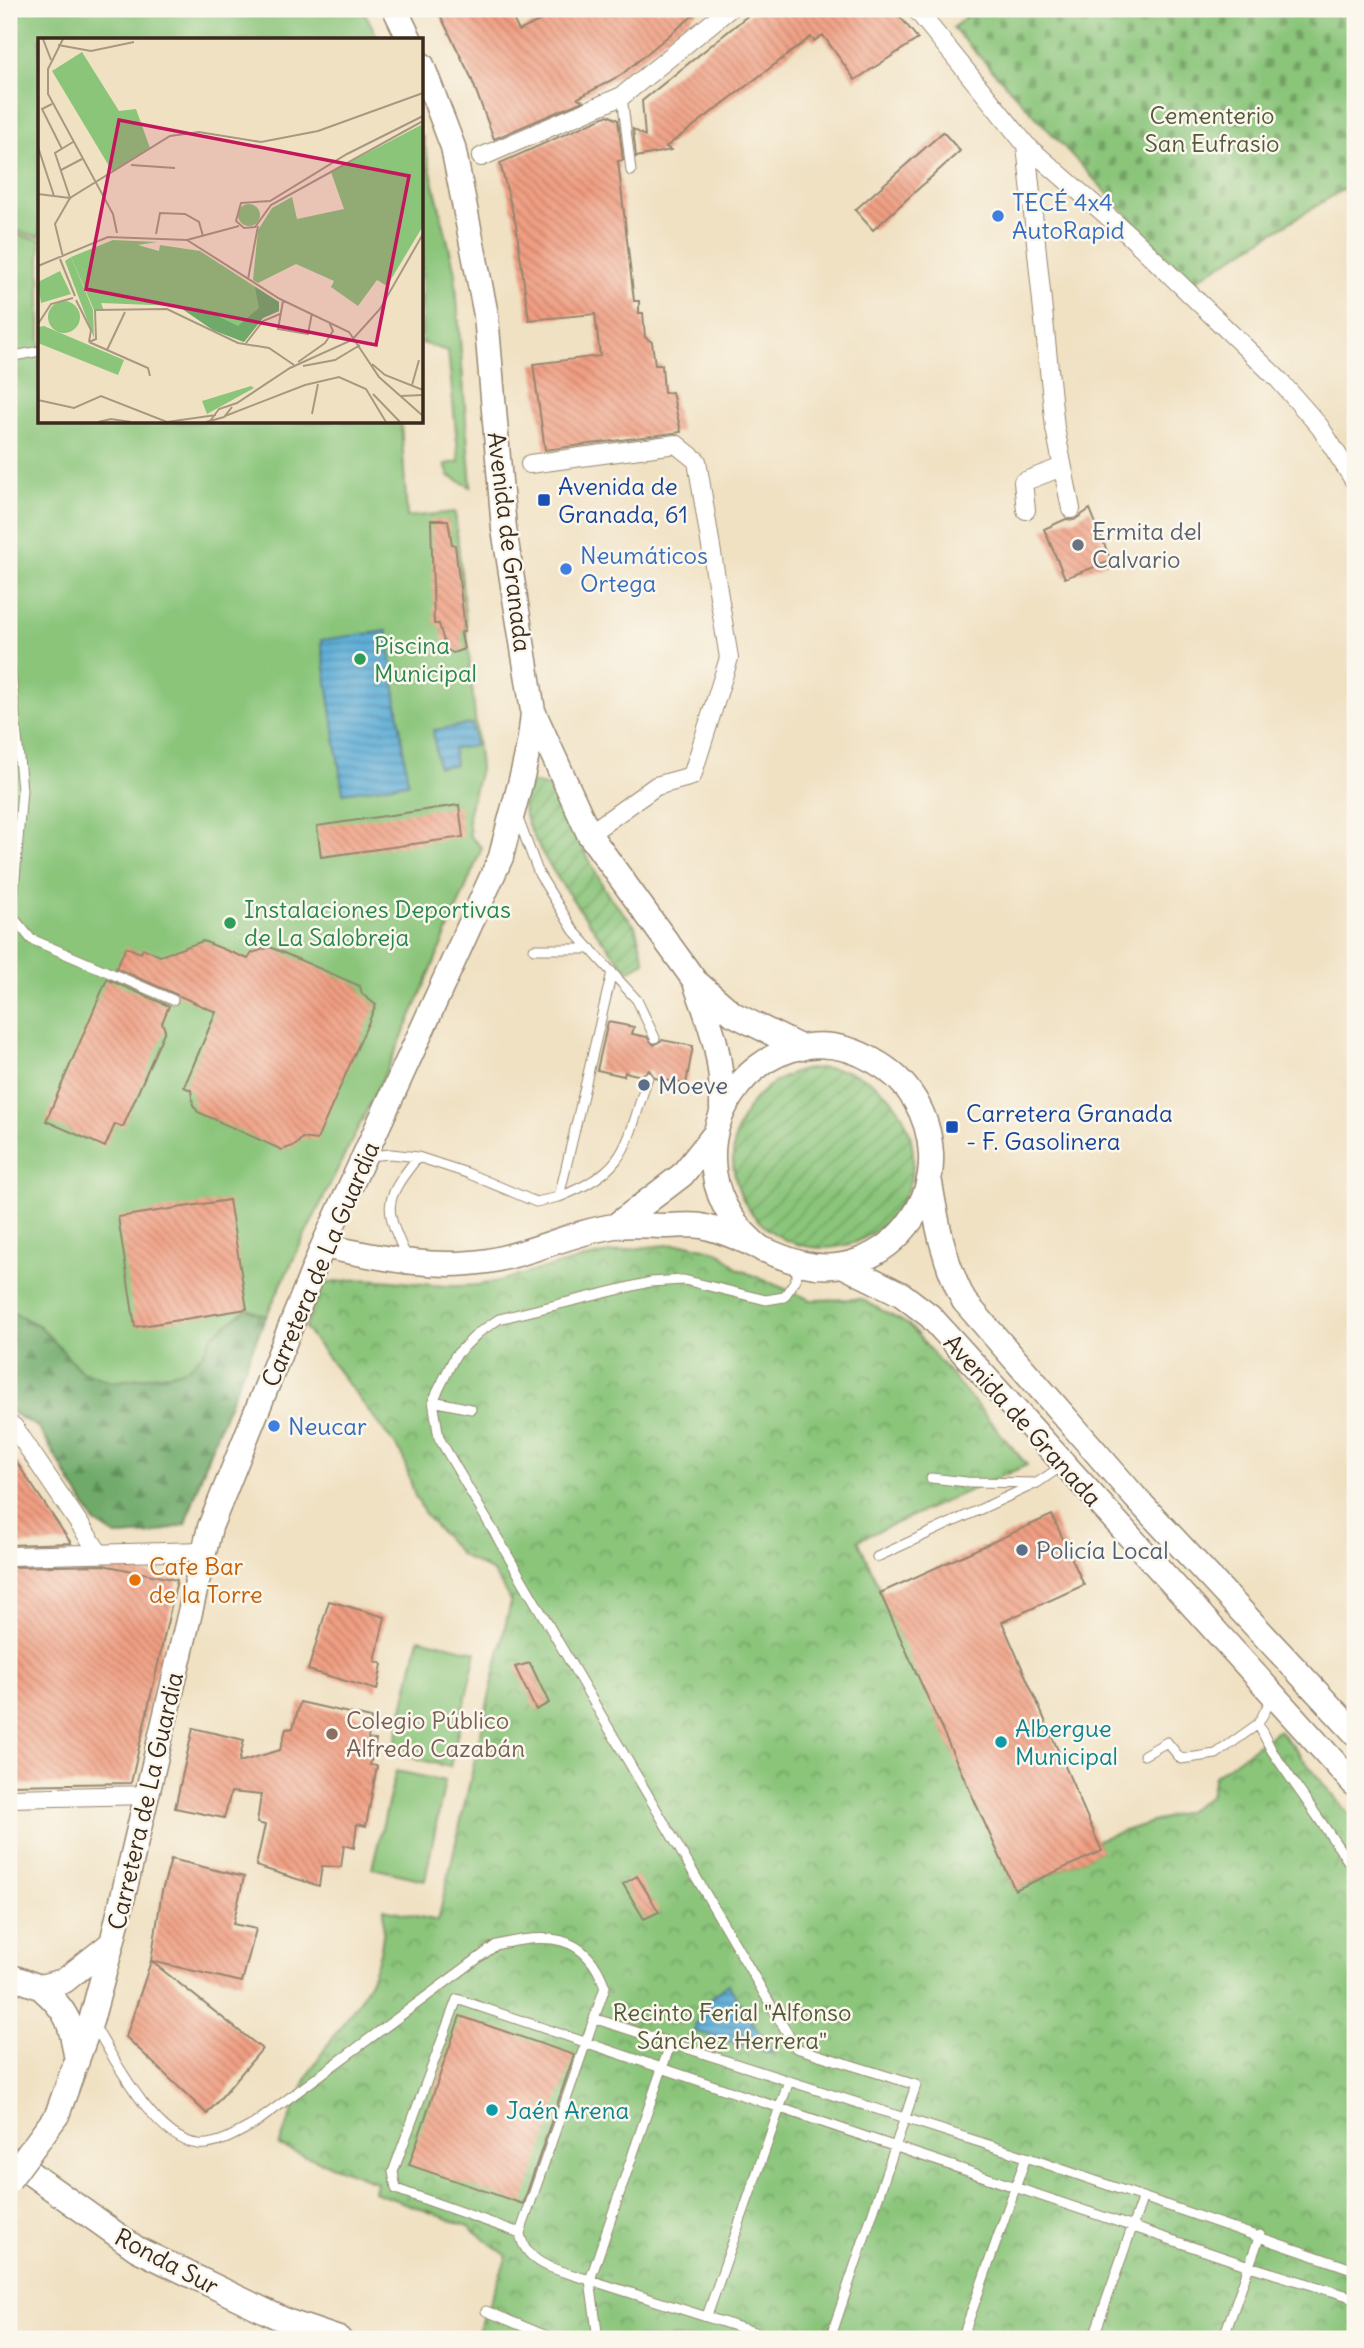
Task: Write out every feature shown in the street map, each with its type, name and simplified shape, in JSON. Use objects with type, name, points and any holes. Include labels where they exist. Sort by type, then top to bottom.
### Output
[{"type":"street","points":[[395,9],[409,38]]},
{"type":"street","points":[[481,157],[622,96],[729,9]]},
{"type":"street","points":[[916,9],[1026,145],[1129,235],[1279,380],[1320,427],[1355,482]]},
{"type":"street","name":"Avenida de Granada","points":[[424,70],[453,147],[486,315],[505,529],[533,711],[589,834],[695,981],[733,1014],[802,1048]]},
{"type":"street","points":[[1026,145],[1055,428],[1071,509]]},
{"type":"street","points":[[530,464],[676,444],[697,461],[729,658],[692,776],[656,786],[589,834]]},
{"type":"street","points":[[1026,510],[1023,482],[1062,467]]},
{"type":"street","name":"Carretera de La Guardia","points":[[9,2179],[57,2115],[92,2021],[149,1795],[210,1527],[323,1246],[501,857],[512,804],[530,749],[533,711]]},
{"type":"street","name":"Avenida de Granada","points":[[695,981],[718,1043],[723,1078],[722,1110]]},
{"type":"street","points":[[323,1246],[409,1263],[446,1265],[489,1261],[615,1226],[700,1226],[800,1265],[842,1265],[873,1254],[898,1236],[918,1210],[929,1179],[931,1162],[927,1126],[916,1102],[900,1080],[872,1059],[855,1052],[820,1047],[802,1048],[755,1069],[730,1095],[714,1135],[712,1164],[717,1192],[735,1224],[763,1250]]},
{"type":"street","points":[[615,1226],[682,1175],[714,1135]]},
{"type":"street","name":"Avenida de Granada","points":[[929,1179],[938,1237],[948,1269],[964,1301],[1134,1496],[1355,1733]]},
{"type":"street","name":"Avenida de Granada","points":[[842,1265],[901,1294],[930,1316],[1063,1465],[1276,1694],[1355,1785]]},
{"type":"street","points":[[9,1424],[14,1427],[99,1553]]},
{"type":"street","points":[[9,1556],[204,1551]]},
{"type":"street","points":[[9,1798],[149,1795]]},
{"type":"street","points":[[40,1986],[65,1981],[112,1943]]},
{"type":"street","points":[[9,1976],[40,1986],[61,2005],[72,2030],[77,2061]]},
{"type":"street","name":"Ronda Sur","points":[[9,2158],[136,2249],[286,2321],[339,2339]]},
{"type":"lane","points":[[622,96],[631,171]]},
{"type":"lane","points":[[9,357],[38,351]]},
{"type":"lane","points":[[9,652],[22,790],[12,916],[31,939],[173,1000]]},
{"type":"lane","points":[[512,804],[539,874],[574,931],[637,1000],[655,1038]]},
{"type":"lane","points":[[534,949],[591,949]]},
{"type":"lane","points":[[559,1197],[612,972]]},
{"type":"lane","points":[[366,1156],[391,1154],[418,1157],[467,1173],[536,1202],[559,1197],[592,1185],[620,1159],[648,1077]]},
{"type":"lane","points":[[409,1263],[394,1234],[388,1208],[394,1188],[418,1157]]},
{"type":"lane","points":[[800,1265],[795,1280],[784,1297],[766,1300],[684,1280],[650,1282],[499,1318],[455,1356],[433,1401],[439,1438],[796,2048],[916,2085],[902,2118],[830,2339]]},
{"type":"lane","points":[[433,1401],[471,1409]]},
{"type":"lane","points":[[877,1557],[1037,1483],[1063,1465]]},
{"type":"lane","points":[[931,1478],[967,1482],[1037,1483]]},
{"type":"lane","points":[[1144,1755],[1167,1742],[1181,1759],[1216,1754],[1258,1724],[1276,1694]]},
{"type":"lane","points":[[1258,1724],[1272,1751],[1355,1871]]},
{"type":"lane","points":[[92,2021],[120,2070],[161,2124],[182,2140],[200,2145],[216,2142],[254,2124],[496,1945],[528,1937],[558,1938],[584,1950],[598,1968],[605,1987],[596,2020],[520,2233],[522,2247],[540,2263],[776,2339]]},
{"type":"lane","points":[[520,2233],[396,2189],[393,2172],[457,1999],[1248,2266],[1355,2298]]},
{"type":"lane","points":[[596,2020],[1027,2157],[1142,2199],[1259,2235],[1355,2270]]},
{"type":"lane","points":[[598,2339],[590,2280],[670,2045]]},
{"type":"lane","points":[[707,2316],[789,2081]]},
{"type":"lane","points":[[962,2339],[1014,2187],[1027,2157]]},
{"type":"lane","points":[[1093,2339],[1142,2199]]},
{"type":"lane","points":[[1223,2339],[1259,2235]]},
{"type":"lane","points":[[486,2311],[554,2339]]},
{"type":"green space","points":[[9,9],[363,9],[378,38],[38,38],[38,236],[9,229]]},
{"type":"green space","name":"Cementerio San Eufrasio","points":[[974,9],[1355,9],[1355,182],[1191,283],[953,28]]},
{"type":"green space","points":[[424,143],[455,272],[471,487],[449,476],[445,464],[459,462],[448,351],[424,344]]},
{"type":"green space","name":"Instalaciones Deportivas de La Salobreja","points":[[9,232],[38,239],[38,424],[401,424],[407,517],[455,512],[480,769],[468,816],[470,836],[482,848],[402,1037],[252,1347],[206,1464],[186,1524],[152,1534],[116,1536],[95,1522],[38,1427],[9,1411]]},
{"type":"green space","points":[[532,783],[550,787],[608,895],[635,926],[645,962],[628,971],[583,915],[549,865],[526,820],[523,801]]},
{"type":"green space","points":[[823,1068],[857,1075],[887,1094],[906,1124],[913,1158],[906,1192],[887,1222],[857,1241],[823,1248],[789,1241],[759,1222],[740,1192],[733,1158],[740,1124],[759,1094],[789,1075]]},
{"type":"green space","name":"Recinto Ferial \"Alfonso Sánchez Herrera\"","points":[[687,1244],[720,1252],[738,1269],[811,1300],[861,1299],[909,1325],[1027,1465],[858,1540],[1015,1890],[1101,1851],[1096,1840],[1186,1811],[1210,1796],[1214,1776],[1279,1730],[1355,1822],[1355,2339],[479,2339],[476,2338],[507,2256],[468,2226],[374,2192],[376,2182],[279,2146],[308,2076],[363,1994],[372,1976],[383,1934],[384,1909],[438,1921],[511,1601],[493,1572],[461,1555],[427,1517],[415,1496],[402,1454],[305,1328],[322,1285],[341,1281],[380,1280],[477,1285],[613,1252]]},
{"type":"green space","points":[[247,1309],[266,1316],[205,1462],[186,1524],[152,1534],[116,1536],[95,1522],[38,1427],[9,1411],[9,1310],[40,1326],[80,1370],[111,1382],[169,1374],[189,1367],[203,1353],[213,1335]]},
{"type":"green space","points":[[419,1638],[476,1652],[450,1767],[393,1753]]},
{"type":"green space","points":[[396,1771],[445,1781],[425,1880],[372,1868]]},
{"type":"water","points":[[387,631],[408,783],[343,793],[321,640]]},
{"type":"water","points":[[472,724],[475,746],[453,749],[455,765],[438,767],[433,730]]},
{"type":"water","points":[[728,1984],[773,2054],[694,2031],[706,2004]]},
{"type":"building","points":[[437,9],[508,9],[519,31],[543,19],[542,11],[701,9],[621,75],[578,98],[583,101],[494,139],[470,75]]},
{"type":"building","points":[[756,9],[894,9],[918,39],[855,80],[823,35],[814,41],[811,37],[666,147],[671,150],[636,157],[633,129],[645,136],[642,101]]},
{"type":"building","points":[[608,115],[618,120],[623,160],[618,161],[634,301],[639,301],[639,313],[643,313],[645,337],[652,342],[655,365],[662,365],[664,393],[672,392],[681,432],[545,450],[533,364],[600,356],[595,314],[529,320],[516,225],[500,163]]},
{"type":"building","points":[[943,132],[960,151],[873,230],[855,210]]},
{"type":"building","name":"Ermita del Calvario","points":[[1090,509],[1111,561],[1065,578],[1044,529],[1066,519],[1074,520]]},
{"type":"building","points":[[431,520],[448,520],[452,544],[455,545],[465,630],[461,633],[464,649],[453,653],[446,649],[439,624],[434,624]]},
{"type":"building","points":[[459,805],[463,837],[321,857],[317,826]]},
{"type":"building","points":[[203,941],[248,959],[252,953],[270,947],[360,986],[362,994],[376,1005],[317,1140],[302,1138],[296,1145],[282,1150],[198,1112],[193,1105],[191,1090],[184,1087],[216,1012],[116,968],[126,947],[141,953],[143,948],[160,956]]},
{"type":"building","points":[[107,979],[169,1006],[162,1023],[165,1030],[123,1127],[115,1124],[105,1147],[46,1121]]},
{"type":"building","points":[[608,1022],[634,1027],[632,1034],[647,1037],[654,1045],[662,1040],[693,1046],[686,1084],[655,1078],[649,1070],[641,1076],[625,1072],[624,1076],[597,1070]]},
{"type":"building","points":[[229,1200],[247,1309],[135,1327],[118,1217]]},
{"type":"building","points":[[9,1451],[71,1543],[9,1545]]},
{"type":"building","name":"Albergue Municipal","points":[[1052,1515],[1084,1585],[1002,1622],[1102,1851],[1015,1890],[880,1593]]},
{"type":"building","points":[[103,1565],[177,1580],[131,1783],[9,1785],[9,1567]]},
{"type":"building","points":[[329,1601],[385,1617],[375,1661],[382,1664],[377,1690],[308,1670]]},
{"type":"building","points":[[530,1663],[549,1703],[536,1710],[515,1667]]},
{"type":"building","points":[[300,1702],[371,1718],[368,1739],[376,1740],[370,1765],[377,1766],[366,1826],[357,1824],[354,1848],[344,1845],[341,1867],[322,1866],[319,1886],[256,1866],[265,1825],[257,1823],[261,1795],[231,1792],[224,1818],[175,1808],[193,1728],[244,1740],[239,1762],[280,1750],[286,1729],[293,1728]]},
{"type":"building","points":[[171,1859],[244,1877],[233,1924],[256,1929],[242,1982],[151,1961],[162,1891]]},
{"type":"building","points":[[637,1876],[659,1912],[644,1919],[623,1884]]},
{"type":"building","points":[[151,1961],[262,2049],[207,2114],[126,2037]]},
{"type":"building","name":"Jaén Arena","points":[[460,2016],[574,2055],[523,2204],[409,2165]]},
{"type":"place","name":"TECÉ 4x4 AutoRapid","points":[[998,216]]},
{"type":"place","name":"Avenida de Granada, 61","points":[[544,500]]},
{"type":"place","name":"Ermita del Calvario","points":[[1078,545]]},
{"type":"place","name":"Neumáticos Ortega","points":[[566,569]]},
{"type":"place","name":"Piscina Municipal","points":[[360,659]]},
{"type":"place","name":"Instalaciones Deportivas de La Salobreja","points":[[230,923]]},
{"type":"place","name":"Moeve","points":[[644,1085]]},
{"type":"place","name":"Carretera Granada - F. Gasolinera","points":[[952,1127]]},
{"type":"place","name":"Neucar","points":[[274,1426]]},
{"type":"place","name":"Policía Local","points":[[1022,1550]]},
{"type":"place","name":"Cafe Bar de la Torre","points":[[135,1580]]},
{"type":"place","name":"Colegio Público Alfredo Cazabán","points":[[332,1734]]},
{"type":"place","name":"Albergue Municipal","points":[[1001,1742]]},
{"type":"place","name":"Jaén Arena","points":[[492,2110]]}]
